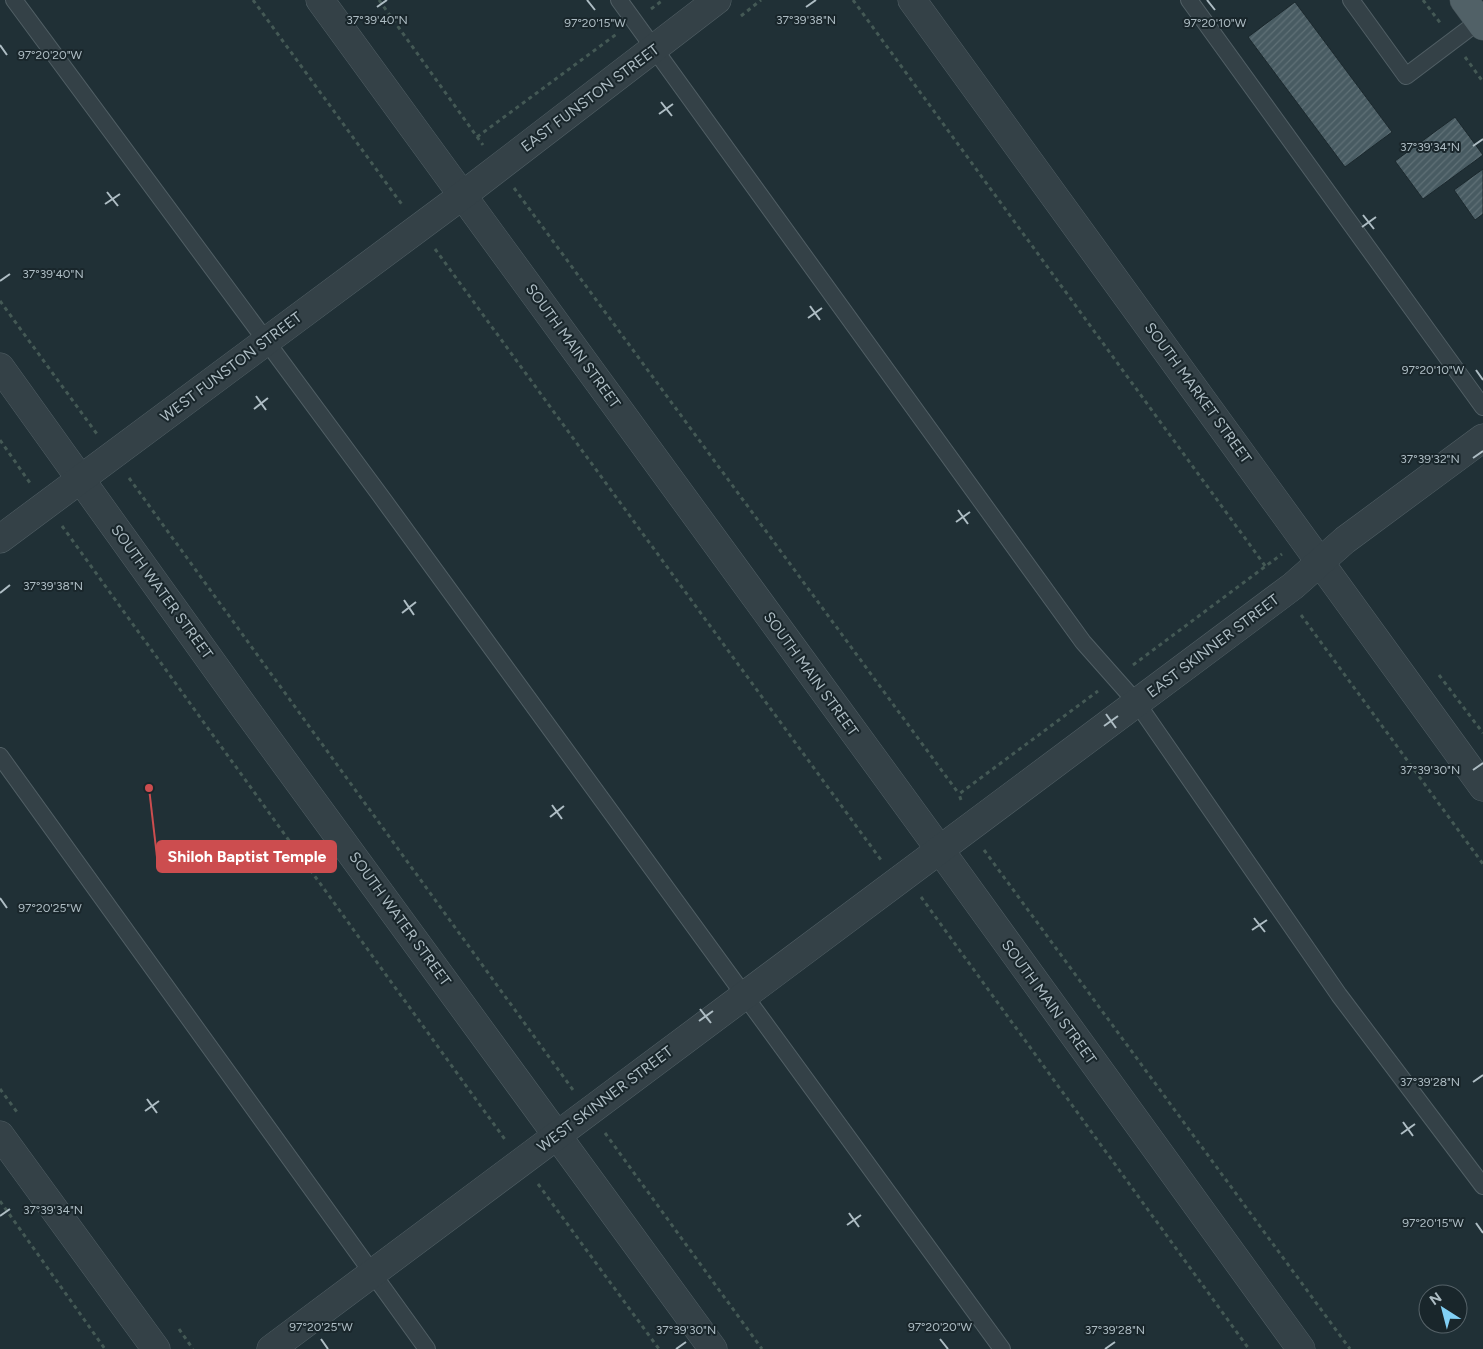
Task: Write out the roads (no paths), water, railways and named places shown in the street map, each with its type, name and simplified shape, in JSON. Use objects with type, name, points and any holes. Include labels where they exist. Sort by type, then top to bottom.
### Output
[{"type":"street","name":"SOUTH MAIN STREET","points":[[320,0],[940,850],[1301,1349]]},
{"type":"street","name":"EAST FUNSTON STREET","points":[[463,195],[717,0]]},
{"type":"street","name":"SOUTH MARKET STREET","points":[[912,0],[1483,786]]},
{"type":"street","name":"WEST FUNSTON STREET","points":[[0,539],[463,195]]},
{"type":"street","name":"SOUTH WATER STREET","points":[[0,367],[244,707],[713,1349]]},
{"type":"street","name":"EAST SKINNER STREET","points":[[940,850],[1137,703],[1294,602],[1320,562],[1345,540],[1483,438]]},
{"type":"street","name":"WEST SKINNER STREET","points":[[271,1349],[744,995],[908,888],[940,850]]},
{"type":"street","points":[[0,1135],[156,1349]]},
{"type":"lane","points":[[14,0],[266,341],[1002,1349]]},
{"type":"lane","points":[[619,0],[1084,642],[1137,703],[1339,995],[1483,1186]]},
{"type":"lane","points":[[1189,0],[1483,407]]},
{"type":"lane","points":[[1351,0],[1406,76],[1476,16]]},
{"type":"lane","points":[[0,756],[427,1349]]},
{"type":"place","name":"Shiloh Baptist Temple","points":[[149,788]]}]
